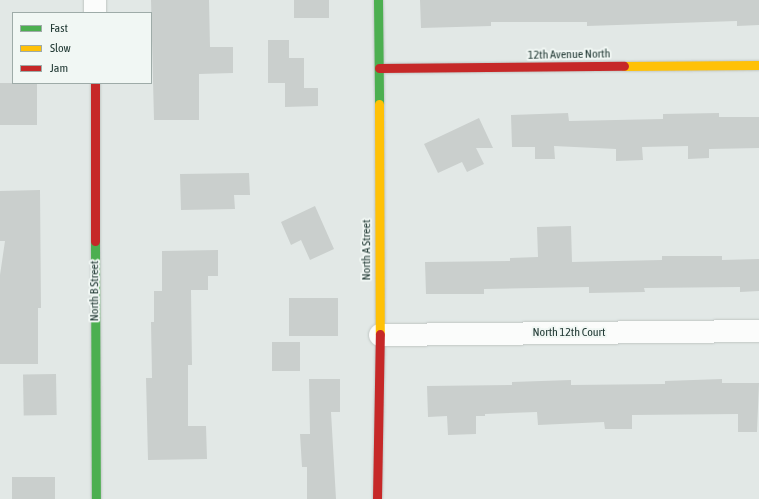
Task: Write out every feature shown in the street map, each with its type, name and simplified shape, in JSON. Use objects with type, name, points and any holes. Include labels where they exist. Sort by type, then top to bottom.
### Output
[{"type":"street","points":[[95,0],[95,12]]},
{"type":"street","name":"North A Street","points":[[377,499],[380,335],[378,0]]},
{"type":"street","name":"12th Avenue North","points":[[379,68],[759,65]]},
{"type":"street","name":"North B Street","points":[[95,84],[96,499]]},
{"type":"street","name":"North 12th Court","points":[[380,335],[759,331]]},
{"type":"building","points":[[151,0],[209,0],[210,47],[233,47],[233,73],[199,74],[199,120],[154,120]]},
{"type":"building","points":[[294,0],[329,0],[329,18],[294,18]]},
{"type":"building","points":[[420,0],[759,0],[759,25],[737,26],[737,21],[587,26],[587,22],[491,22],[491,26],[421,28]]},
{"type":"building","points":[[268,40],[289,40],[289,58],[304,58],[304,88],[318,88],[318,106],[285,107],[285,83],[268,83]]},
{"type":"building","points":[[0,83],[37,84],[37,125],[0,125]]},
{"type":"building","points":[[568,113],[569,121],[663,119],[663,114],[719,113],[719,117],[759,117],[759,148],[709,149],[709,158],[688,159],[688,146],[642,147],[643,160],[616,161],[616,149],[554,146],[555,159],[535,159],[535,147],[512,147],[511,115]]},
{"type":"building","points":[[479,118],[493,148],[476,148],[484,164],[467,172],[462,162],[438,173],[424,144]]},
{"type":"building","points":[[249,173],[250,195],[234,195],[235,209],[181,210],[180,174]]},
{"type":"building","points":[[40,190],[41,308],[38,308],[38,364],[0,364],[0,275],[5,241],[0,241],[0,191]]},
{"type":"building","points":[[315,206],[334,249],[310,260],[301,240],[291,245],[281,222]]},
{"type":"building","points":[[571,226],[572,262],[662,260],[662,256],[722,256],[722,260],[759,259],[759,291],[740,292],[740,287],[644,288],[645,292],[589,293],[589,287],[484,289],[484,294],[426,294],[425,262],[510,261],[510,258],[538,257],[537,227]]},
{"type":"building","points":[[218,250],[218,276],[208,276],[208,290],[191,290],[192,365],[188,365],[188,426],[206,426],[207,459],[148,460],[146,378],[152,378],[151,322],[154,322],[154,291],[162,291],[162,251]]},
{"type":"building","points":[[289,298],[338,298],[338,336],[289,336]]},
{"type":"building","points":[[272,342],[300,342],[300,371],[272,371]]},
{"type":"building","points":[[56,374],[57,415],[24,416],[23,375]]},
{"type":"building","points":[[309,379],[340,379],[340,412],[331,412],[336,499],[307,499],[307,467],[302,467],[300,434],[310,434]]},
{"type":"building","points":[[722,379],[722,383],[759,383],[757,432],[738,432],[738,414],[632,415],[632,429],[605,429],[604,422],[538,425],[537,412],[485,414],[485,416],[476,416],[476,434],[448,435],[447,416],[428,417],[427,386],[512,385],[512,382],[571,380],[571,385],[665,384],[665,381]]},
{"type":"building","points":[[12,477],[55,477],[55,499],[12,499]]},
{"type":"traffic: fast","points":[[378,0],[379,104]]},
{"type":"traffic: fast","points":[[95,241],[96,499]]},
{"type":"traffic: slow","points":[[624,66],[759,65]]},
{"type":"traffic: slow","points":[[379,104],[380,334]]},
{"type":"traffic: jam","points":[[379,68],[624,66]]},
{"type":"traffic: jam","points":[[95,84],[95,241]]},
{"type":"traffic: jam","points":[[377,499],[380,334]]}]
